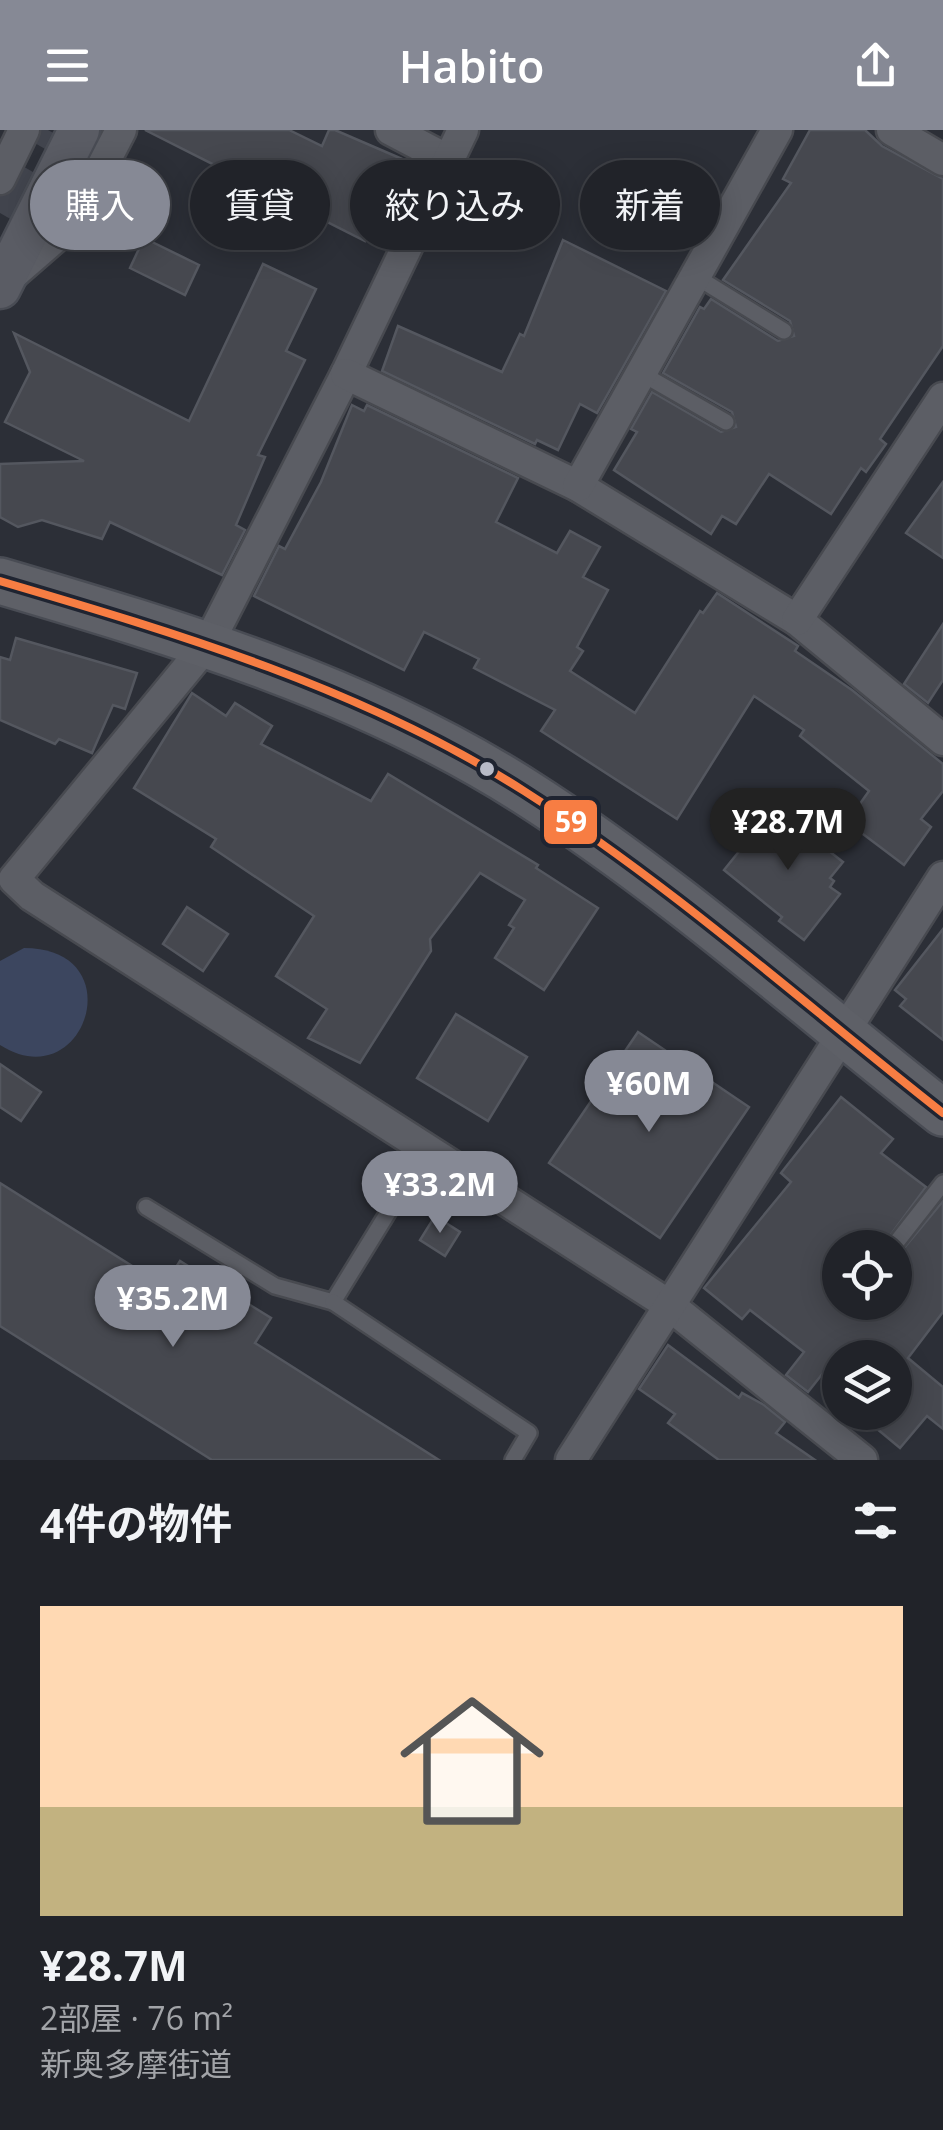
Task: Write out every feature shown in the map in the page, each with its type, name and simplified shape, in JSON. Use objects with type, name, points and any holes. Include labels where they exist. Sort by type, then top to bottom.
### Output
[{"type":"main road","points":[[0,581],[209,642],[406,727],[521,789],[629,862],[943,1112]]},
{"type":"street","points":[[1,175],[24,130]]},
{"type":"street","points":[[1,280],[79,130]]},
{"type":"street","points":[[1,280],[74,221],[121,130]]},
{"type":"street","points":[[392,130],[448,160],[463,130]]},
{"type":"street","points":[[578,486],[776,130]]},
{"type":"street","points":[[892,130],[943,160]]},
{"type":"street","points":[[405,250],[209,642],[7,888],[32,896],[669,1305],[862,1460]]},
{"type":"street","points":[[346,374],[578,486],[796,620],[943,740]]},
{"type":"street","points":[[796,620],[943,398]]},
{"type":"street","points":[[571,1460],[943,877]]},
{"type":"lane","points":[[695,276],[784,331]]},
{"type":"lane","points":[[639,372],[726,422]]},
{"type":"lane","points":[[333,1302],[426,1149]]},
{"type":"lane","points":[[906,1230],[943,1183]]},
{"type":"lane","points":[[146,1207],[275,1286],[333,1302],[529,1433],[513,1460]]},
{"type":"water","points":[[24,948],[58,954],[79,971],[87,993],[85,1017],[74,1038],[55,1053],[30,1056],[0,1045],[0,961]]},
{"type":"building","points":[[145,130],[289,130],[322,146],[329,130],[335,130],[404,160],[350,160],[350,233],[330,223],[330,160],[204,160]]},
{"type":"building","points":[[810,130],[865,130],[882,146],[943,179],[943,346],[880,439],[886,444],[866,472],[861,468],[831,514],[769,474],[736,524],[722,516],[711,534],[614,470],[637,432],[631,429],[652,392],[721,432],[736,427],[732,412],[663,373],[700,307],[704,309],[711,299],[778,341],[794,336],[790,321],[723,280],[791,183],[783,179]]},
{"type":"building","points":[[563,240],[666,291],[597,413],[580,404],[558,450],[537,440],[535,444],[382,371],[398,326],[502,372],[520,334],[524,336]]},
{"type":"building","points":[[138,250],[168,250],[199,265],[185,295],[130,268]]},
{"type":"building","points":[[263,264],[316,289],[286,351],[305,360],[258,455],[265,457],[236,525],[245,530],[222,575],[110,522],[102,539],[42,520],[18,527],[0,517],[0,464],[84,461],[5,422],[30,372],[14,333],[189,421]]},
{"type":"building","points":[[352,405],[364,411],[367,405],[518,478],[496,522],[557,553],[570,531],[600,547],[583,577],[608,590],[577,647],[583,651],[570,671],[635,713],[700,611],[703,613],[717,593],[798,646],[795,651],[852,690],[943,764],[943,791],[921,819],[931,827],[904,865],[847,822],[869,791],[800,736],[804,730],[754,696],[677,819],[541,731],[555,710],[474,668],[479,659],[424,632],[404,670],[254,596],[279,546],[285,549],[321,482]]},
{"type":"building","points":[[943,482],[943,558],[906,533]]},
{"type":"building","points":[[943,624],[943,680],[928,703],[904,684]]},
{"type":"building","points":[[16,638],[137,673],[125,709],[113,705],[92,753],[59,739],[55,744],[0,720],[0,657],[10,660]]},
{"type":"building","points":[[192,693],[226,716],[235,703],[272,726],[261,744],[371,801],[388,774],[538,865],[536,868],[598,908],[544,990],[495,958],[514,928],[509,925],[525,900],[480,873],[430,939],[431,951],[360,1063],[308,1038],[327,1009],[276,976],[314,916],[211,847],[216,839],[134,788]]},
{"type":"building","points":[[774,808],[843,862],[830,878],[834,881],[830,887],[840,894],[804,940],[724,870]]},
{"type":"building","points":[[187,907],[228,934],[203,971],[163,944]]},
{"type":"building","points":[[943,929],[943,1040],[900,1006],[906,999],[895,990]]},
{"type":"building","points":[[456,1014],[527,1057],[488,1121],[417,1078]]},
{"type":"building","points":[[638,1032],[749,1107],[660,1238],[549,1163]]},
{"type":"building","points":[[0,1064],[41,1092],[21,1121],[0,1107]]},
{"type":"building","points":[[841,1097],[893,1139],[881,1153],[926,1187],[894,1230],[822,1230],[822,1320],[912,1320],[912,1238],[943,1201],[943,1312],[912,1353],[912,1340],[822,1340],[822,1374],[808,1392],[786,1375],[804,1352],[750,1310],[742,1319],[704,1288],[791,1182],[781,1173]]},
{"type":"building","points":[[0,1183],[164,1286],[180,1261],[271,1318],[255,1343],[439,1460],[212,1460],[0,1326]]},
{"type":"building","points":[[435,1216],[460,1232],[445,1256],[420,1240]]},
{"type":"building","points":[[668,1345],[739,1398],[742,1393],[764,1405],[785,1422],[776,1433],[815,1460],[719,1460],[668,1423],[675,1414],[639,1389]]},
{"type":"building","points":[[912,1361],[943,1387],[943,1429],[927,1416],[900,1448],[878,1430],[912,1430]]},
{"type":"tunnel","points":[[0,213],[48,130]]},
{"type":"transit line","name":"59","points":[[0,581],[270,668],[400,723],[463,755],[524,791],[633,866],[943,1113]]}]
